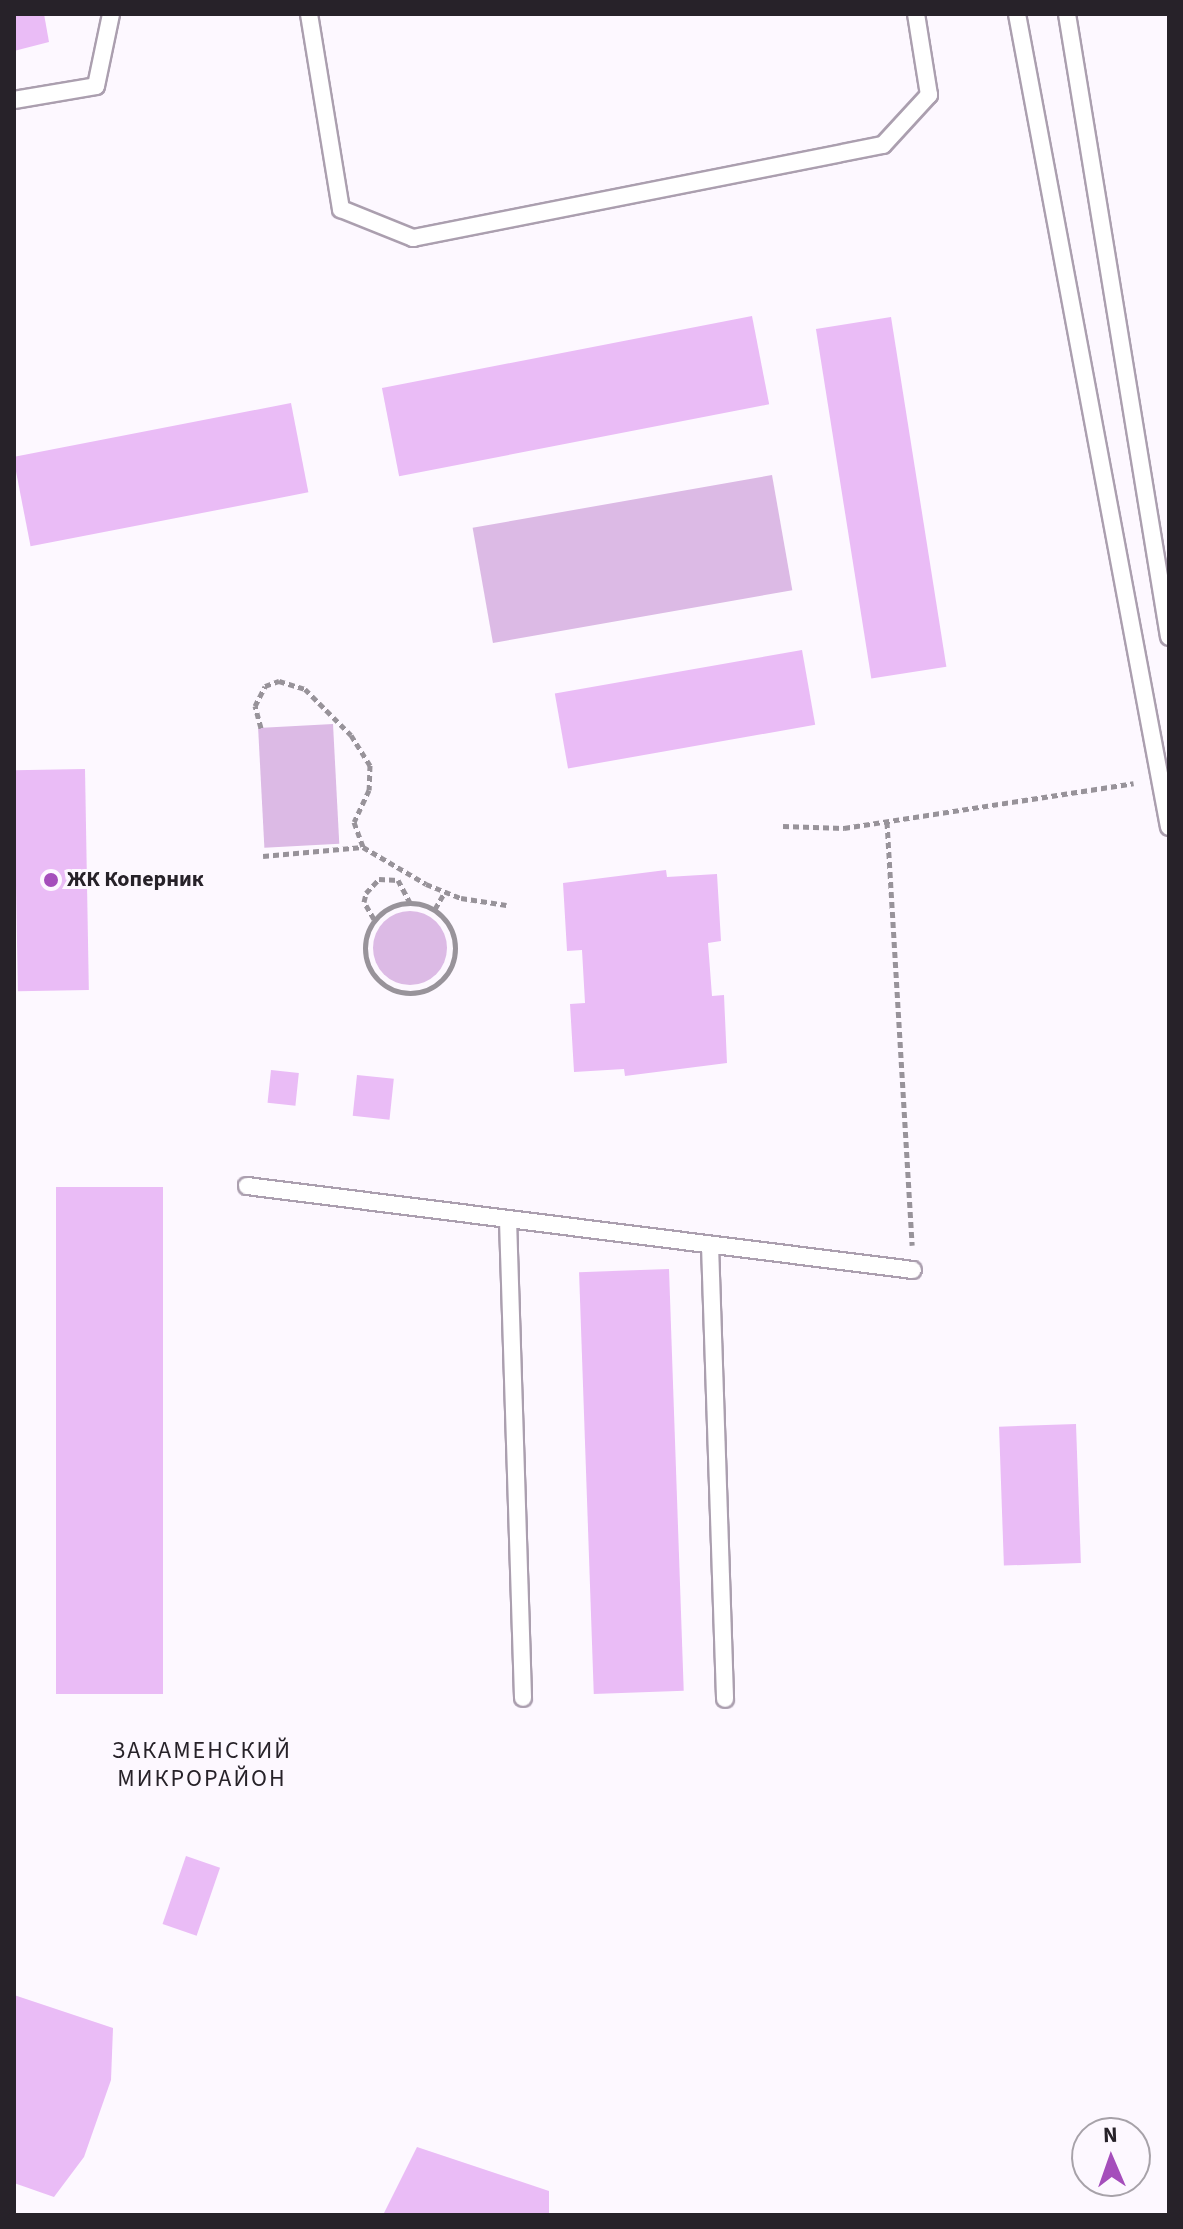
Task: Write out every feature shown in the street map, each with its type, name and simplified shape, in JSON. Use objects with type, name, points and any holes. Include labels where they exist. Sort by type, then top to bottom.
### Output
[{"type":"lane","points":[[14,100],[96,86],[111,14]]},
{"type":"lane","points":[[309,14],[341,209],[413,238],[883,145],[929,95],[916,14]]},
{"type":"lane","points":[[1017,14],[1169,827]]},
{"type":"lane","points":[[1067,14],[1169,637]]},
{"type":"lane","points":[[247,1186],[913,1270]]},
{"type":"lane","points":[[508,1220],[523,1698]]},
{"type":"lane","points":[[710,1245],[725,1699]]},
{"type":"path","points":[[261,728],[257,693],[279,681],[305,689],[351,735],[372,776],[354,822],[363,847]]},
{"type":"path","points":[[783,826],[844,828],[1136,782]]},
{"type":"path","points":[[887,822],[909,1124],[913,1270]]},
{"type":"path","points":[[263,856],[363,847],[445,892],[506,905]]},
{"type":"path","points":[[374,919],[364,902],[366,893],[379,879],[398,880],[410,903]]},
{"type":"path","points":[[435,909],[445,892]]},
{"type":"path","points":[[410,903],[435,909],[455,937],[455,956],[449,973],[420,993],[385,986],[372,974],[365,939],[374,919],[392,906],[410,903]]},
{"type":"shaded area","points":[[772,475],[792,590],[493,643],[473,528]]},
{"type":"shaded area","points":[[333,724],[339,844],[264,848],[258,728]]},
{"type":"shaded area","points":[[410,911],[424,914],[436,922],[444,934],[447,948],[444,962],[436,974],[424,982],[410,985],[396,982],[384,974],[376,962],[373,948],[376,934],[384,922],[396,914]]},
{"type":"building","points":[[14,14],[44,14],[49,42],[14,51]]},
{"type":"building","points":[[752,316],[769,404],[399,476],[382,388]]},
{"type":"building","points":[[891,317],[946,667],[871,679],[816,329]]},
{"type":"building","points":[[291,403],[308,492],[31,546],[14,457]]},
{"type":"building","points":[[802,650],[815,725],[568,768],[555,694]]},
{"type":"building","name":"ЖК Коперник","points":[[85,769],[89,990],[18,991],[14,770]]},
{"type":"building","points":[[666,870],[667,877],[717,874],[721,941],[708,943],[712,996],[724,995],[727,1063],[625,1076],[624,1069],[574,1072],[570,1004],[585,1003],[582,950],[567,951],[563,883]]},
{"type":"building","points":[[271,1070],[299,1073],[295,1106],[268,1103]]},
{"type":"building","points":[[357,1075],[394,1079],[390,1120],[353,1116]]},
{"type":"building","points":[[56,1187],[163,1187],[163,1694],[56,1694]]},
{"type":"building","points":[[669,1269],[684,1691],[594,1694],[579,1272]]},
{"type":"building","points":[[1076,1424],[1081,1563],[1004,1566],[999,1427]]},
{"type":"building","points":[[186,1856],[220,1868],[197,1936],[163,1924]]},
{"type":"building","points":[[14,1995],[113,2028],[111,2080],[84,2157],[54,2197],[14,2183]]},
{"type":"building","points":[[417,2147],[549,2191],[549,2215],[383,2215]]},
{"type":"place","name":"ЖК Коперник","points":[[51,880]]},
{"type":"district","name":"ЗАКАМЕНСКИЙ МИКРОРАЙОН","points":[[202,1765]]}]
